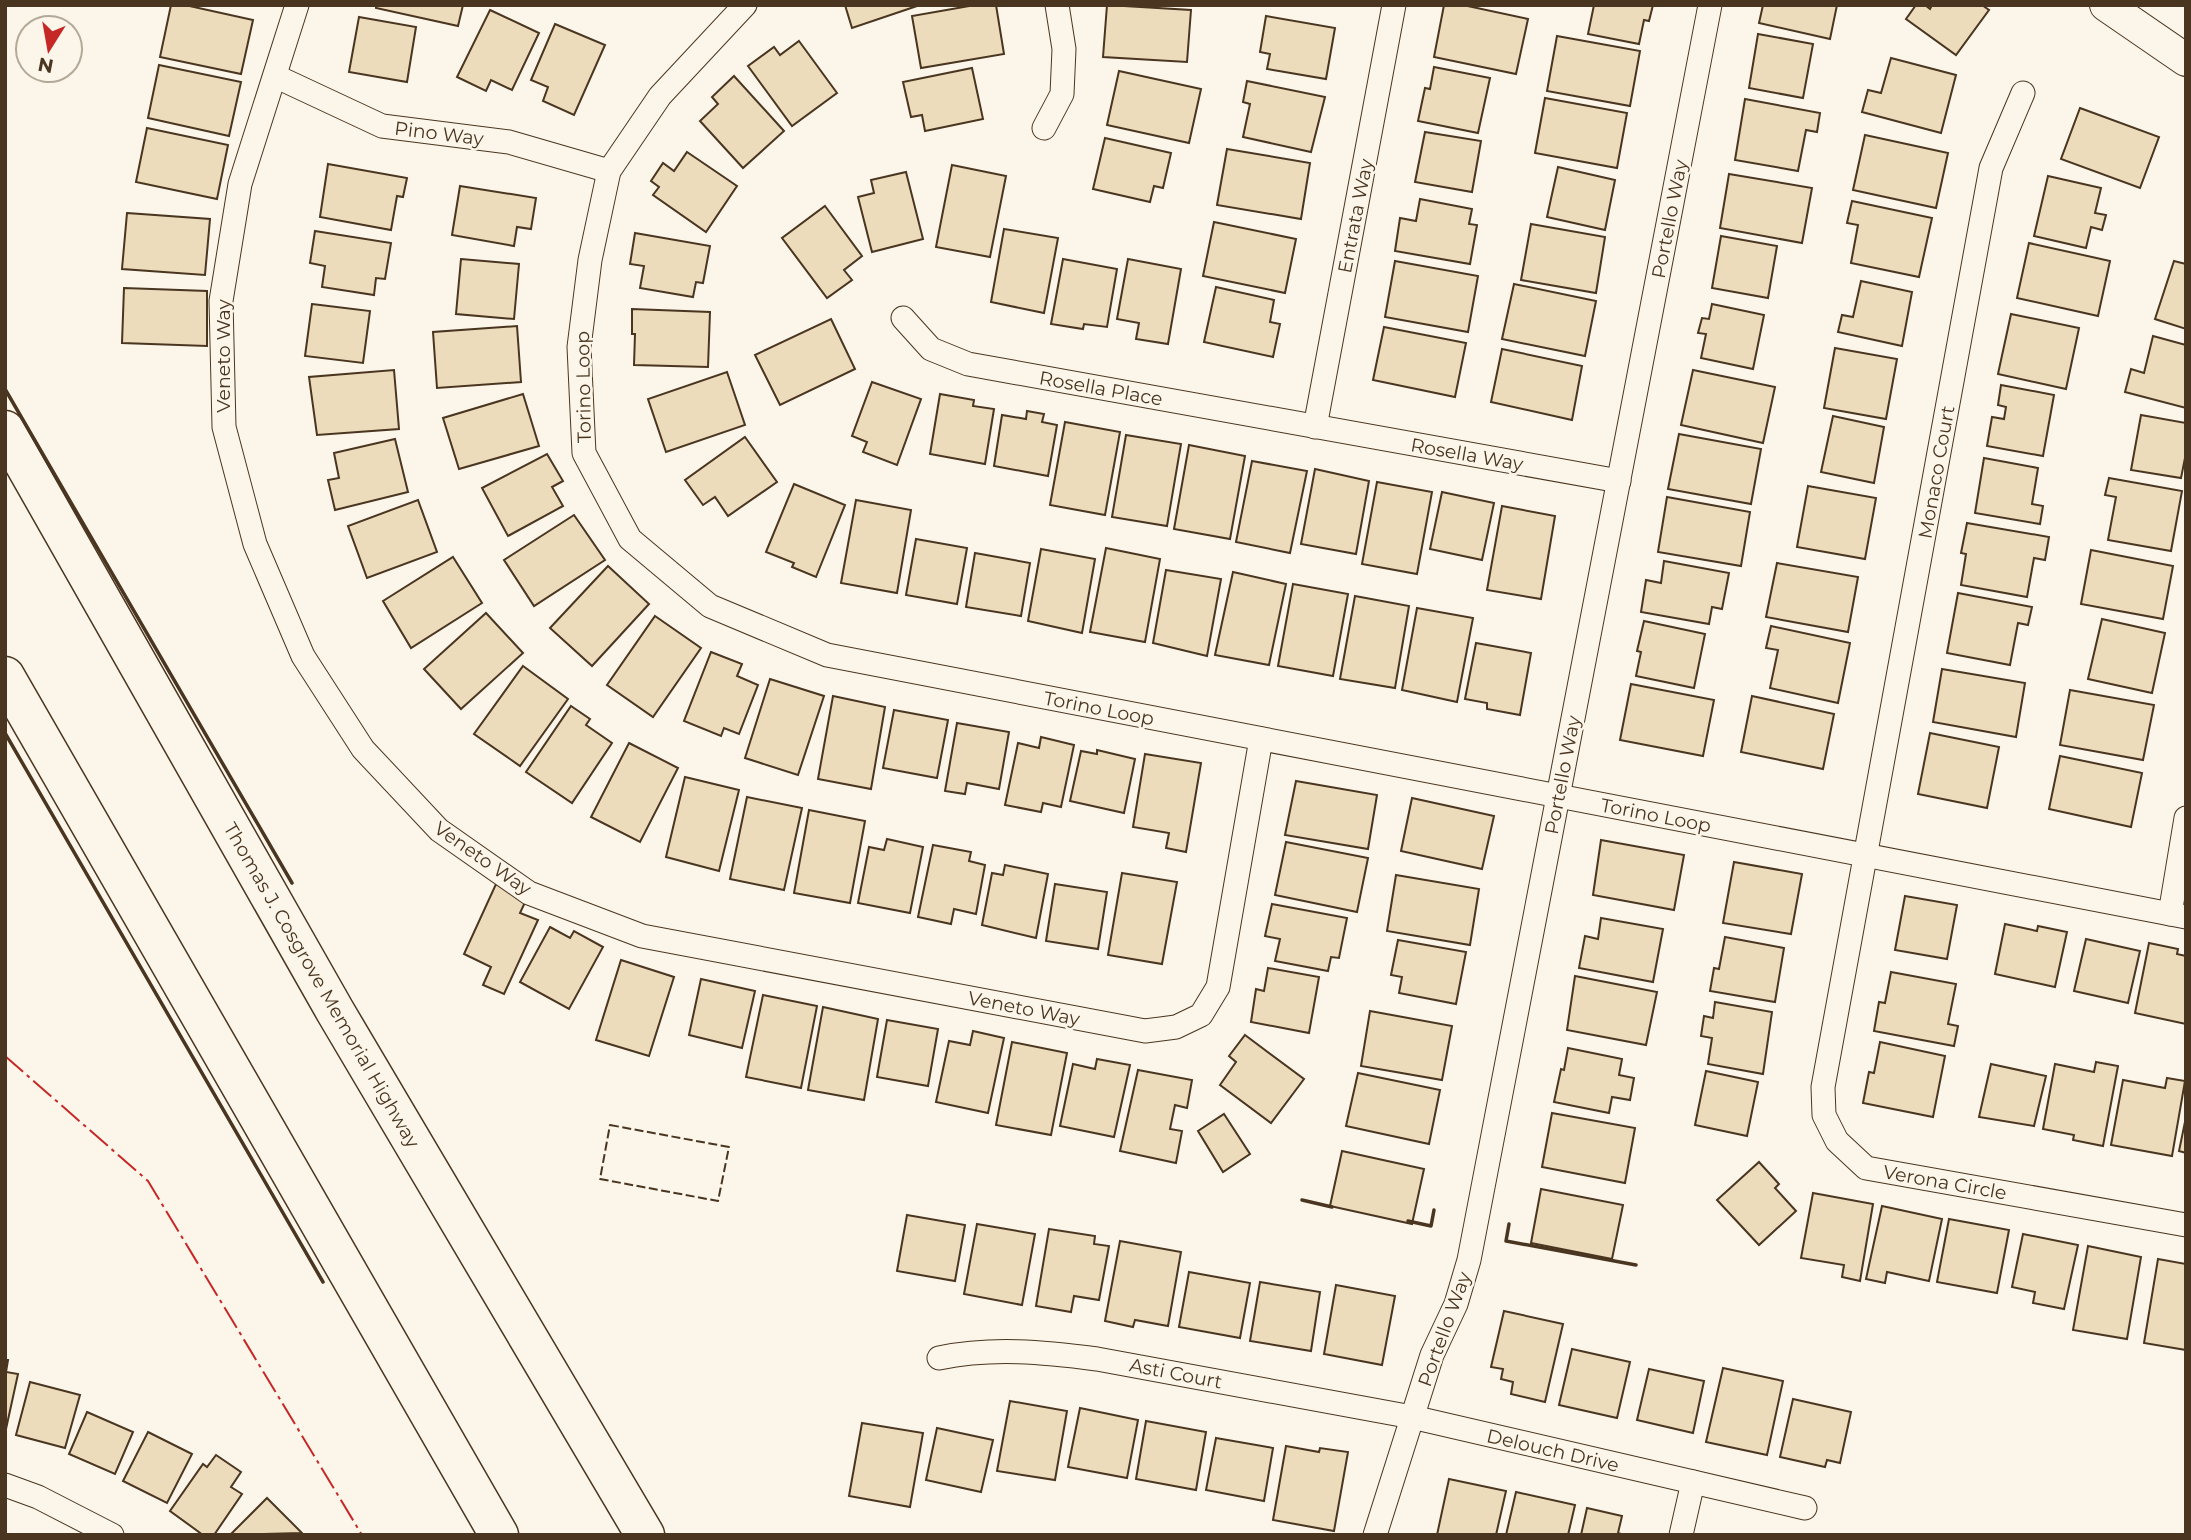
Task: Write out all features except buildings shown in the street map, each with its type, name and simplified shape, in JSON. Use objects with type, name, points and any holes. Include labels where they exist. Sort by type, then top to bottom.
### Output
[{"type":"highway","name":"Thomas J. Cosgrove Memorial Highway","points":[[5,430],[335,1011],[646,1535]]},
{"type":"highway","points":[[5,677],[499,1535]]},
{"type":"street","name":"Veneto Way","points":[[297,5],[240,184],[221,302],[224,427],[255,544],[303,656],[363,749],[439,830],[528,893],[642,936],[1145,1031],[1176,1027],[1201,1015],[1218,987],[1261,739]]},
{"type":"street","name":"Torino Loop","points":[[745,5],[660,96],[608,172],[590,260],[579,347],[584,453],[629,539],[710,606],[827,655],[2178,916]]},
{"type":"street","points":[[1044,128],[1062,94],[1064,49],[1057,5]]},
{"type":"street","name":"Entrata Way","points":[[1315,427],[1394,5]]},
{"type":"street","name":"Portello Way","points":[[1375,1535],[1432,1355],[1456,1304],[1469,1260],[1710,5]]},
{"type":"street","points":[[2106,5],[2186,60]]},
{"type":"street","name":"Pino Way","points":[[275,76],[382,126],[509,142],[608,172]]},
{"type":"street","name":"Monaco Court","points":[[1866,856],[1991,168],[2023,93]]},
{"type":"street","name":"Rosella Place","points":[[904,318],[931,349],[968,364],[1315,427]]},
{"type":"street","name":"Rosella Way","points":[[1315,427],[1619,481]]},
{"type":"street","points":[[2178,916],[2186,818]]},
{"type":"street","name":"Verona Circle","points":[[1866,856],[1823,1087],[1824,1115],[1837,1141],[1866,1168],[2186,1225]]},
{"type":"street","name":"Asti Court","points":[[939,1358],[970,1352],[1062,1354],[1412,1417]]},
{"type":"street","name":"Delouch Drive","points":[[1412,1417],[1805,1508]]},
{"type":"street","points":[[1681,1535],[1693,1482]]},
{"type":"street","points":[[5,1485],[38,1497],[112,1535]]},
{"type":"fence","points":[[610,1125],[729,1147],[718,1201],[600,1179],[610,1125]]},
{"type":"wall","points":[[5,389],[292,883]]},
{"type":"wall","points":[[5,733],[323,1282]]},
{"type":"wall","points":[[1302,1200],[1332,1207]]},
{"type":"wall","points":[[1408,1221],[1431,1226],[1434,1210]]},
{"type":"wall","points":[[1509,1224],[1506,1241],[1636,1265]]},
{"type":"power","points":[[5,1056],[148,1181],[362,1535]]}]
